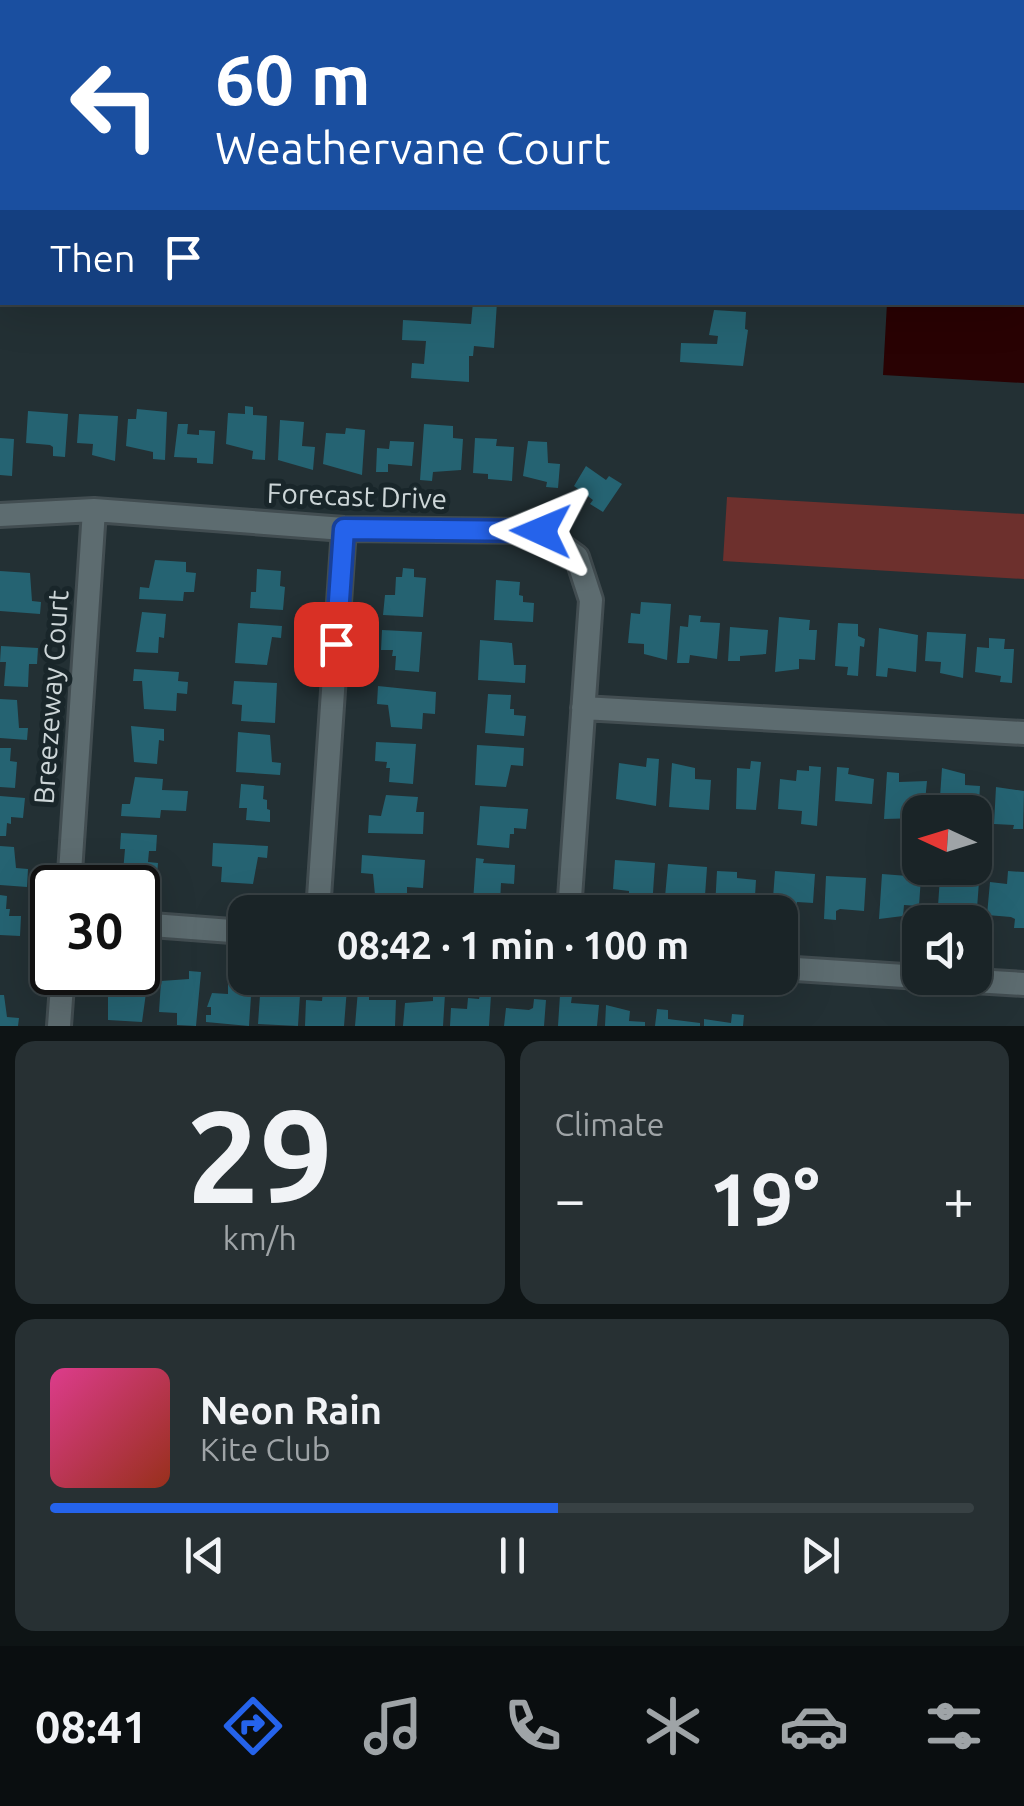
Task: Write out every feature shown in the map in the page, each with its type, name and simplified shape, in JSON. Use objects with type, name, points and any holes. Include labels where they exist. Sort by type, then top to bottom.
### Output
[{"type":"street","name":"Forecast Drive","points":[[0,515],[94,510],[344,529],[541,531],[577,557],[591,600],[570,895]]},
{"type":"street","name":"Breezeway Court","points":[[71,865],[94,510]]},
{"type":"street","points":[[319,895],[344,529]]},
{"type":"street","points":[[583,708],[1024,733]]},
{"type":"street","points":[[160,926],[228,931]]},
{"type":"street","points":[[798,969],[902,976]]},
{"type":"street","points":[[992,982],[1024,984]]},
{"type":"street","points":[[60,1026],[62,995]]},
{"type":"shaded area","points":[[887,305],[1024,305],[1024,383],[883,375]]},
{"type":"shaded area","points":[[727,497],[1024,514],[1024,579],[723,561]]},
{"type":"building","points":[[473,305],[497,305],[494,348],[474,346],[473,356],[469,356],[469,382],[411,378],[412,363],[424,364],[426,341],[402,340],[403,320],[471,324]]},
{"type":"building","points":[[714,310],[746,312],[743,366],[680,362],[681,343],[717,344],[718,336],[709,335]]},
{"type":"building","points":[[245,406],[253,407],[253,415],[267,416],[265,460],[252,459],[253,451],[226,444],[228,413],[245,414]]},
{"type":"building","points":[[137,409],[167,412],[165,460],[153,459],[153,452],[126,446],[128,419],[136,419]]},
{"type":"building","points":[[28,411],[68,414],[65,457],[53,456],[50,445],[26,443]]},
{"type":"building","points":[[79,414],[118,416],[115,461],[92,455],[93,444],[77,443]]},
{"type":"building","points":[[280,420],[304,422],[302,446],[315,447],[313,470],[278,460]]},
{"type":"building","points":[[178,424],[188,424],[187,434],[215,431],[213,464],[197,463],[197,458],[174,457]]},
{"type":"building","points":[[424,424],[453,426],[453,438],[463,439],[461,470],[433,472],[432,481],[420,480]]},
{"type":"building","points":[[346,428],[365,430],[362,475],[323,464],[326,433],[345,434]]},
{"type":"building","points":[[0,438],[14,439],[12,476],[0,475]]},
{"type":"building","points":[[475,438],[497,439],[496,446],[514,447],[512,481],[473,473]]},
{"type":"building","points":[[390,441],[414,442],[412,466],[388,464],[388,472],[376,472],[377,448],[389,449]]},
{"type":"building","points":[[528,441],[547,442],[548,463],[560,464],[558,488],[523,476]]},
{"type":"building","points":[[586,466],[606,480],[609,476],[622,484],[603,512],[574,486]]},
{"type":"building","points":[[155,560],[186,562],[186,572],[196,573],[194,592],[184,592],[183,601],[139,599],[140,587],[149,588]]},
{"type":"building","points":[[403,568],[414,569],[414,577],[426,578],[423,617],[383,615],[385,595],[395,595],[396,577],[402,577]]},
{"type":"building","points":[[257,569],[281,571],[280,586],[285,587],[283,610],[250,608],[251,592],[256,592]]},
{"type":"building","points":[[0,571],[30,573],[32,601],[41,602],[40,614],[0,611]]},
{"type":"building","points":[[496,580],[520,582],[523,602],[534,603],[533,622],[494,620]]},
{"type":"building","points":[[641,602],[671,604],[667,660],[644,654],[644,644],[628,643],[631,613],[640,614]]},
{"type":"building","points":[[142,612],[166,614],[158,653],[136,652]]},
{"type":"building","points":[[689,615],[701,616],[700,622],[720,623],[717,659],[690,655],[689,663],[677,663],[680,626],[688,627]]},
{"type":"building","points":[[779,617],[810,620],[809,630],[817,630],[815,660],[799,659],[799,669],[775,672]]},
{"type":"building","points":[[238,623],[282,626],[281,638],[272,637],[267,665],[235,663]]},
{"type":"building","points":[[838,623],[858,624],[858,636],[865,639],[864,647],[860,646],[858,676],[847,675],[848,667],[835,666]]},
{"type":"building","points":[[730,627],[768,630],[766,654],[728,661]]},
{"type":"building","points":[[879,628],[918,635],[916,672],[888,668],[887,677],[876,676]]},
{"type":"building","points":[[382,630],[422,632],[419,672],[395,670],[393,650],[381,650]]},
{"type":"building","points":[[927,632],[966,634],[963,678],[940,673],[941,662],[925,661]]},
{"type":"building","points":[[989,638],[1005,639],[1004,649],[1014,649],[1012,683],[1000,682],[1001,676],[975,672],[977,647],[989,648]]},
{"type":"building","points":[[480,640],[512,643],[514,665],[526,665],[525,683],[478,680]]},
{"type":"building","points":[[1,646],[38,648],[37,664],[29,664],[28,687],[4,686],[6,662],[0,662]]},
{"type":"building","points":[[134,669],[179,672],[178,681],[188,682],[187,694],[177,693],[176,711],[144,709],[142,681],[133,681]]},
{"type":"building","points":[[234,681],[277,683],[275,723],[241,721],[242,705],[232,704]]},
{"type":"building","points":[[378,686],[436,692],[435,714],[423,713],[422,729],[391,727],[388,705],[377,704]]},
{"type":"building","points":[[488,694],[511,695],[510,709],[514,709],[514,715],[526,716],[524,736],[485,733]]},
{"type":"building","points":[[0,699],[17,700],[19,728],[28,728],[27,740],[0,738]]},
{"type":"building","points":[[131,726],[164,729],[157,764],[134,762]]},
{"type":"building","points":[[238,732],[270,735],[272,762],[281,763],[280,775],[236,772]]},
{"type":"building","points":[[376,742],[416,744],[413,784],[389,782],[387,762],[375,761]]},
{"type":"building","points":[[477,745],[524,748],[523,766],[511,765],[506,787],[475,785]]},
{"type":"building","points":[[0,748],[11,748],[10,761],[17,762],[15,788],[0,787]]},
{"type":"building","points":[[647,758],[659,759],[656,806],[616,799],[619,763],[646,767]]},
{"type":"building","points":[[751,761],[761,762],[756,810],[736,809],[737,768],[750,769]]},
{"type":"building","points":[[672,763],[695,768],[695,779],[711,780],[709,810],[669,807]]},
{"type":"building","points":[[809,766],[821,767],[817,826],[801,824],[802,811],[778,809],[780,779],[796,781],[797,770],[809,771]]},
{"type":"building","points":[[837,767],[849,768],[848,774],[874,779],[872,804],[835,801]]},
{"type":"building","points":[[942,768],[965,774],[965,785],[980,786],[979,795],[940,795]]},
{"type":"building","points":[[887,772],[899,773],[899,782],[927,781],[926,795],[902,795],[902,818],[884,819]]},
{"type":"building","points":[[135,777],[163,779],[162,790],[188,791],[186,811],[161,810],[160,818],[121,816],[122,804],[130,804]]},
{"type":"building","points":[[241,784],[264,786],[263,799],[267,800],[270,822],[246,820],[247,808],[239,808]]},
{"type":"building","points":[[996,787],[1024,791],[1023,829],[994,824]]},
{"type":"building","points":[[386,795],[418,797],[416,812],[424,812],[423,834],[368,833],[369,815],[381,816]]},
{"type":"building","points":[[0,796],[25,798],[23,818],[11,817],[6,836],[0,836]]},
{"type":"building","points":[[480,806],[528,809],[526,829],[514,828],[509,848],[477,845]]},
{"type":"building","points":[[121,833],[157,835],[156,851],[149,851],[148,862],[158,865],[124,865],[125,849],[120,849]]},
{"type":"building","points":[[213,843],[268,846],[267,858],[258,857],[253,884],[221,882],[222,867],[212,866]]},
{"type":"building","points":[[0,846],[14,847],[16,868],[28,869],[27,887],[0,885]]},
{"type":"building","points":[[362,855],[425,860],[423,888],[407,887],[407,895],[375,895],[373,874],[361,873]]},
{"type":"building","points":[[476,858],[484,859],[483,863],[515,865],[514,884],[501,883],[500,895],[473,895]]},
{"type":"building","points":[[615,860],[655,863],[653,895],[629,895],[629,891],[613,889]]},
{"type":"building","points":[[668,864],[707,867],[705,895],[665,895]]},
{"type":"building","points":[[717,871],[737,872],[737,878],[756,880],[755,895],[716,895]]},
{"type":"building","points":[[775,871],[815,874],[813,903],[798,902],[798,895],[773,895]]},
{"type":"building","points":[[1008,871],[1024,872],[1024,928],[1014,928],[1015,919],[1011,917],[992,915],[992,905],[988,905],[992,882],[1007,884]]},
{"type":"building","points":[[882,874],[902,876],[902,885],[920,885],[919,905],[902,905],[902,916],[879,919]]},
{"type":"building","points":[[826,876],[866,878],[864,911],[840,909],[836,911],[836,920],[824,919]]},
{"type":"building","points":[[939,885],[979,885],[977,905],[938,905]]},
{"type":"building","points":[[0,895],[7,896],[9,916],[21,916],[20,936],[0,935]]},
{"type":"building","points":[[189,971],[201,972],[196,1026],[177,1025],[177,1013],[159,1012],[161,981],[189,979]]},
{"type":"building","points":[[212,993],[251,995],[249,1026],[206,1022],[206,1015],[211,1015],[211,1007],[207,1007]]},
{"type":"building","points":[[0,995],[4,995],[7,1017],[19,1018],[18,1026],[0,1026]]},
{"type":"building","points":[[108,995],[146,995],[142,1022],[108,1020]]},
{"type":"building","points":[[260,995],[300,995],[298,1026],[258,1024]]},
{"type":"building","points":[[323,995],[346,995],[344,1026],[305,1026],[306,1000],[322,1001]]},
{"type":"building","points":[[358,995],[369,995],[369,1000],[396,1000],[395,1026],[355,1026]]},
{"type":"building","points":[[433,995],[445,995],[443,1026],[403,1026],[405,1003],[433,1001]]},
{"type":"building","points":[[480,995],[491,995],[489,1026],[450,1026],[451,1008],[467,1009],[468,998],[479,999]]},
{"type":"building","points":[[560,995],[572,996],[571,1003],[599,1005],[597,1026],[558,1026]]},
{"type":"building","points":[[534,999],[546,1000],[544,1026],[504,1026],[506,1008],[529,1010]]},
{"type":"building","points":[[606,1005],[630,1011],[629,1021],[645,1022],[645,1026],[605,1026]]},
{"type":"building","points":[[657,1009],[668,1010],[668,1019],[700,1026],[655,1026]]},
{"type":"building","points":[[732,1014],[744,1015],[743,1026],[704,1026],[704,1019],[731,1023]]},
{"type":"route","points":[[336,644],[344,529],[541,531]]}]
